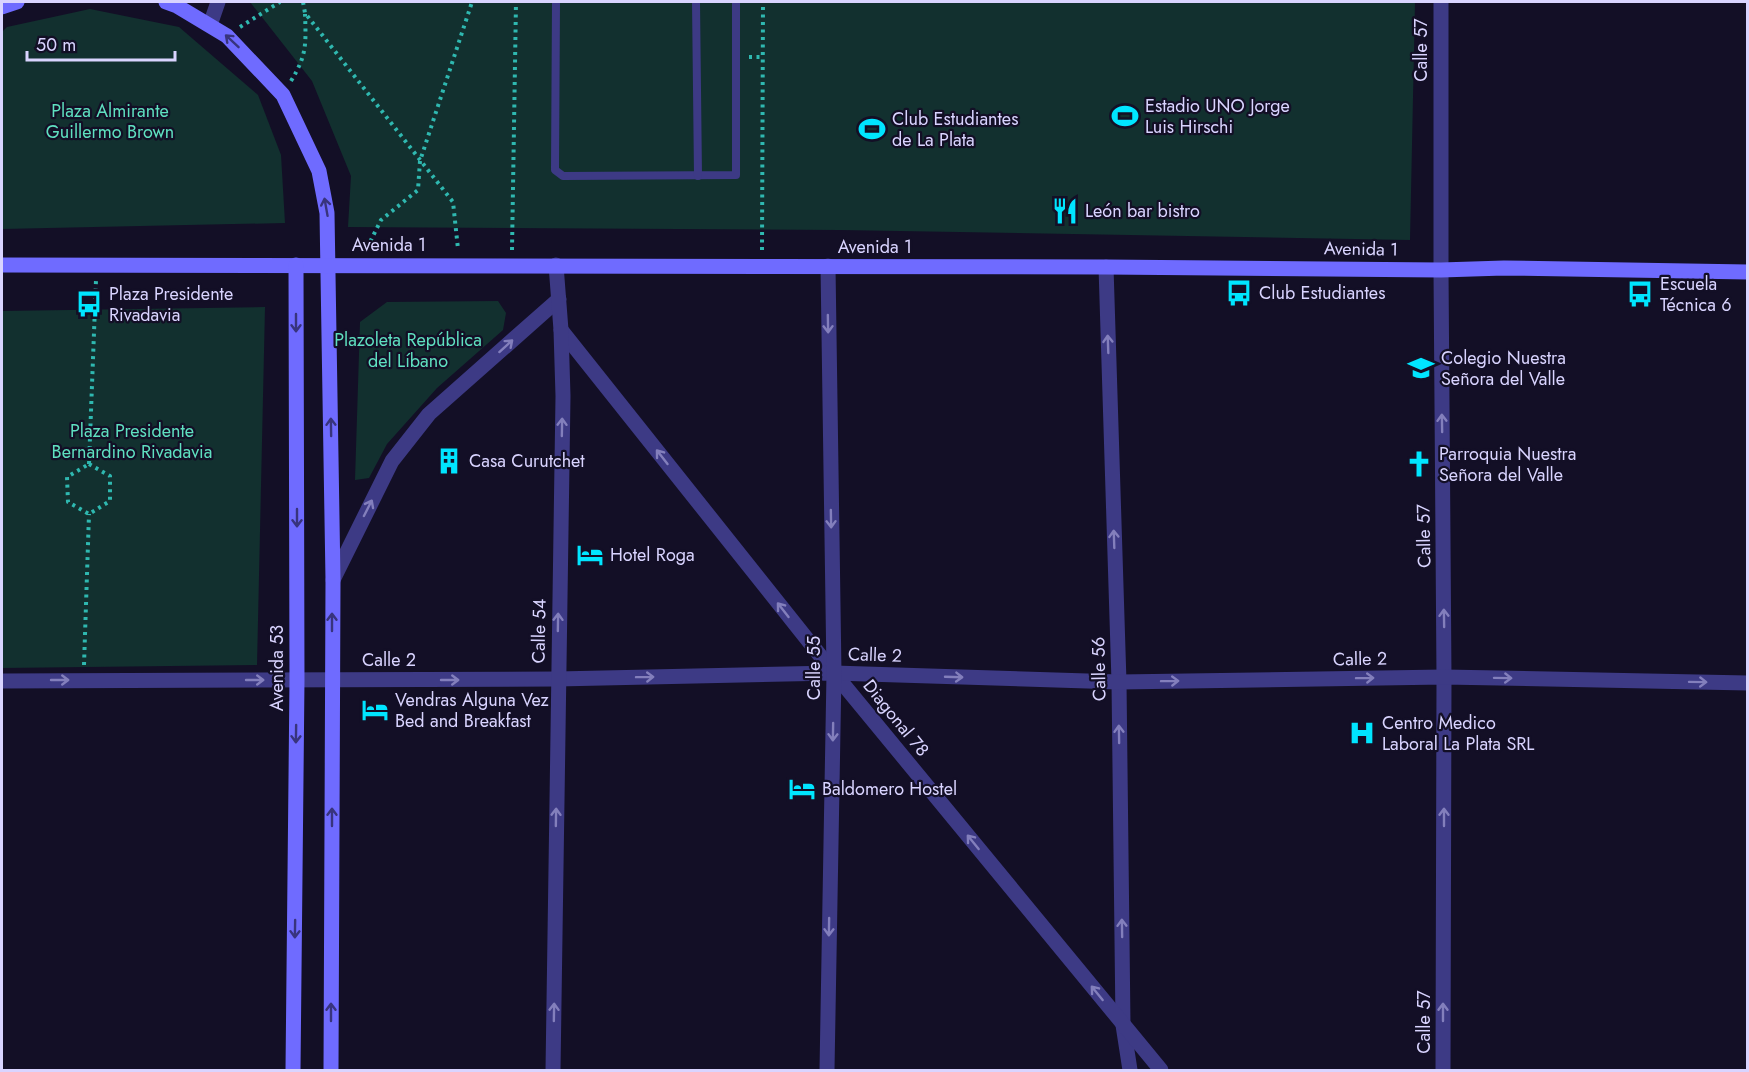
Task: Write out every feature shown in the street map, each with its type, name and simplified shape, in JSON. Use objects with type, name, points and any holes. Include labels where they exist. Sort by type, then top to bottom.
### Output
[{"type":"main road","points":[[2,7],[17,2]]},
{"type":"main road","points":[[166,2],[177,6],[227,36],[283,95],[319,171],[327,213],[333,579],[331,1071]]},
{"type":"main road","name":"Avenida 1","points":[[2,265],[556,265],[1441,270],[1504,268],[1748,272]]},
{"type":"main road","name":"Avenida 53","points":[[293,1071],[297,680],[296,265]]},
{"type":"street","points":[[210,25],[218,2]]},
{"type":"street","name":"Calle 57","points":[[1441,2],[1443,1071]]},
{"type":"street","name":"Calle 54","points":[[553,1071],[557,679],[563,396],[556,265]]},
{"type":"street","name":"Calle 55","points":[[827,1071],[834,673],[828,266]]},
{"type":"street","name":"Calle 56","points":[[1106,267],[1119,682],[1123,1025],[1130,1071]]},
{"type":"street","points":[[333,579],[392,461],[429,414],[559,299]]},
{"type":"street","name":"Diagonal 78","points":[[561,330],[834,673],[1161,1071]]},
{"type":"street","name":"Calle 2","points":[[2,681],[557,679],[834,673],[1119,682],[1444,677],[1748,683]]},
{"type":"lane","points":[[556,2],[555,170],[563,176],[736,175],[736,2]]},
{"type":"lane","points":[[696,2],[698,176]]},
{"type":"path","points":[[227,36],[280,2]]},
{"type":"path","points":[[283,95],[302,63],[305,39],[303,2]]},
{"type":"path","points":[[358,265],[381,220],[418,190],[420,161],[472,2]]},
{"type":"path","points":[[512,265],[516,2]]},
{"type":"path","points":[[762,266],[763,2]]},
{"type":"path","points":[[305,13],[453,202],[460,265]]},
{"type":"path","points":[[89,464],[97,264]]},
{"type":"path","points":[[89,464],[110,476],[110,501],[89,514]]},
{"type":"path","points":[[89,464],[67,477],[68,502],[89,514]]},
{"type":"path","points":[[84,680],[89,514]]},
{"type":"green space","name":"Club Estudiantes de La Plata","points":[[250,2],[1415,2],[1410,240],[840,230],[348,227],[351,176],[312,81]]},
{"type":"green space","name":"Plaza Almirante Guillermo Brown","points":[[90,9],[179,27],[258,95],[281,155],[285,223],[2,229],[2,32],[7,27]]},
{"type":"green space","name":"Plazoleta República del Líbano","points":[[498,301],[506,313],[503,330],[437,388],[387,444],[369,478],[355,480],[360,322],[387,302]]},
{"type":"green space","name":"Plaza Presidente Bernardino Rivadavia","points":[[265,307],[257,665],[2,668],[2,311]]},
{"type":"place","name":"Estadio UNO Jorge Luis Hirschi","points":[[1125,116]]},
{"type":"place","name":"Club Estudiantes de La Plata","points":[[872,129]]},
{"type":"place","name":"León bar bistro","points":[[1065,211]]},
{"type":"place","name":"Club Estudiantes","points":[[1239,293]]},
{"type":"place","name":"Escuela Técnica 6","points":[[1640,294]]},
{"type":"place","name":"Plaza Presidente Rivadavia","points":[[89,304]]},
{"type":"place","name":"Colegio Nuestra Señora del Valle","points":[[1421,368]]},
{"type":"place","name":"Casa Curutchet","points":[[449,461]]},
{"type":"place","name":"Parroquia Nuestra Señora del Valle","points":[[1419,464]]},
{"type":"place","name":"Hotel Roga","points":[[590,555]]},
{"type":"place","name":"Vendras Alguna Vez Bed and Breakfast","points":[[375,710]]},
{"type":"place","name":"Centro Medico Laboral La Plata SRL","points":[[1362,733]]},
{"type":"place","name":"Baldomero Hostel","points":[[802,789]]}]
